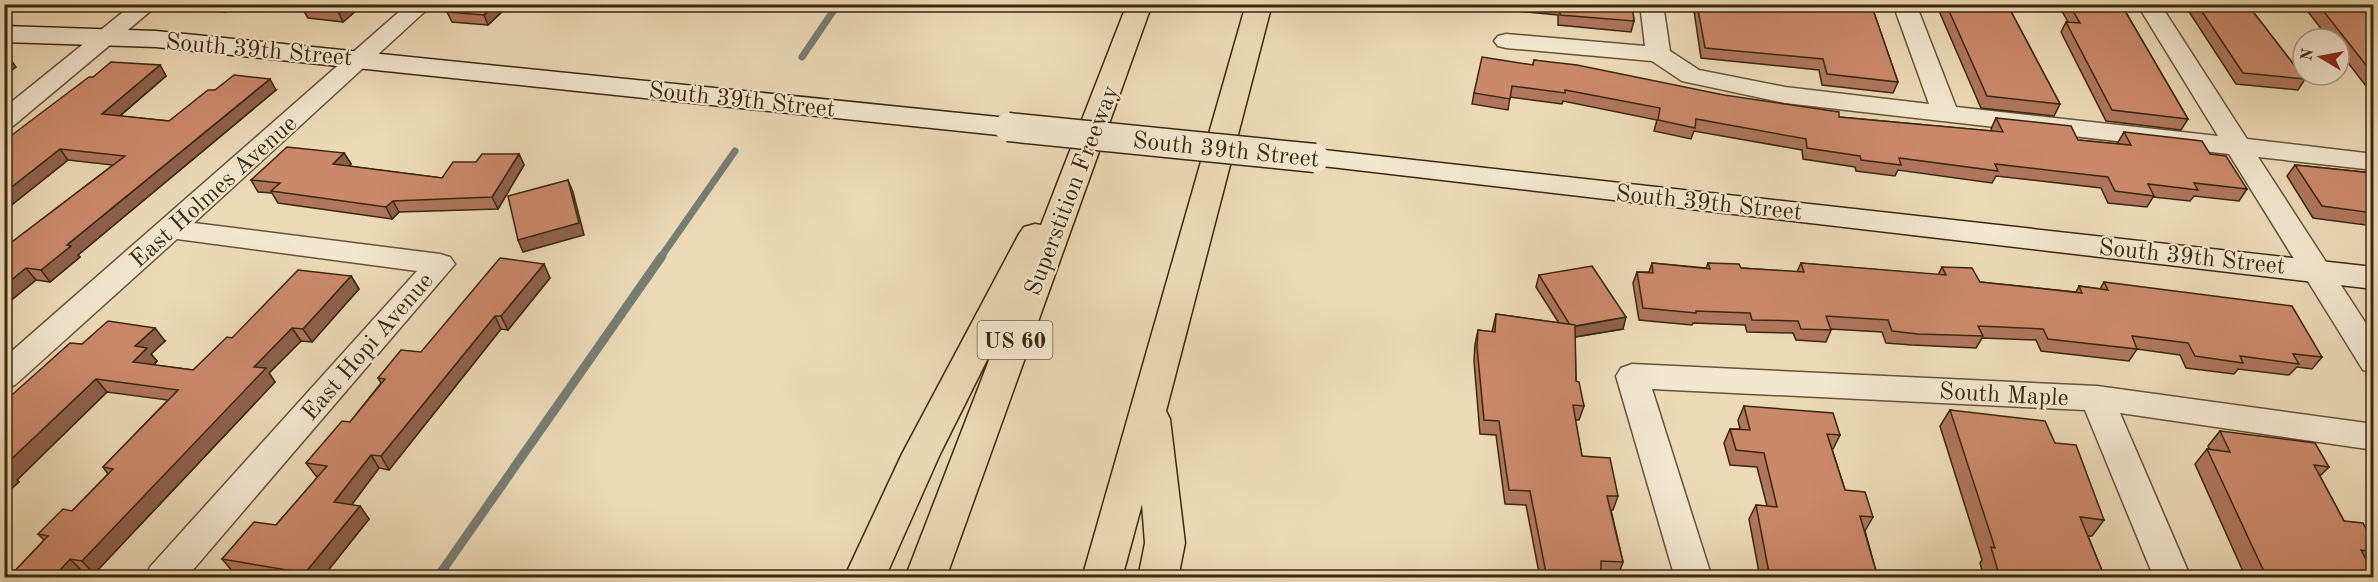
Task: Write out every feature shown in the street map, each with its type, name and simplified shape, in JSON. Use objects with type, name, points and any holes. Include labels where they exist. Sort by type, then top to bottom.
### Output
[{"type":"highway","name":"Superstition Freeway","points":[[926,578],[1140,4]]},
{"type":"highway","points":[[1102,578],[1259,4]]},
{"type":"highway","points":[[864,578],[921,454],[1104,102]]},
{"type":"highway","points":[[1150,399],[1165,543],[1158,578]]},
{"type":"street","points":[[4,121],[148,4]]},
{"type":"street","name":"East Holmes Avenue","points":[[4,377],[422,4]]},
{"type":"street","points":[[1651,4],[1658,54]]},
{"type":"street","points":[[1904,4],[1946,114]]},
{"type":"street","points":[[2148,4],[2373,362]]},
{"type":"street","name":"South 39th Street","points":[[4,34],[109,37],[360,59],[1315,158],[2373,278]]},
{"type":"street","points":[[1506,41],[1658,54],[1691,76],[1785,95],[2373,162]]},
{"type":"street","name":"East Hopi Avenue","points":[[163,578],[440,264],[171,230]]},
{"type":"street","name":"South Maple","points":[[1694,578],[1632,376],[2097,398],[2373,437]]},
{"type":"street","points":[[2097,398],[2173,578]]},
{"type":"building","points":[[306,4],[346,4],[338,11],[302,8]]},
{"type":"building","points":[[456,4],[495,4],[484,15],[447,12]]},
{"type":"building","points":[[1560,4],[1632,4],[1634,21],[1560,15]]},
{"type":"building","points":[[1697,4],[1871,4],[1898,82],[1827,74],[1823,59],[1705,48]]},
{"type":"building","points":[[1946,4],[2007,4],[2060,104],[1987,96]]},
{"type":"building","points":[[2069,4],[2121,4],[2188,119],[2112,110],[2066,22],[2080,23]]},
{"type":"building","points":[[2197,4],[2247,4],[2291,61],[2291,78],[2243,73]]},
{"type":"building","points":[[2318,4],[2373,4],[2373,74],[2351,46],[2351,27],[2336,27]]},
{"type":"building","points":[[1482,57],[1533,65],[1534,60],[1577,65],[1724,95],[1839,112],[1839,117],[2003,132],[1996,118],[2071,126],[2078,140],[2131,145],[2124,132],[2202,141],[2210,154],[2226,156],[2247,189],[2194,183],[2198,190],[2148,184],[2154,196],[2115,191],[2108,177],[1995,164],[1998,171],[1899,158],[1901,165],[1861,160],[1860,156],[1807,148],[1806,139],[1696,119],[1695,128],[1658,120],[1660,108],[1565,90],[1565,93],[1512,86],[1510,99],[1474,93]]},
{"type":"building","points":[[111,62],[160,65],[102,114],[169,121],[208,90],[215,90],[234,75],[270,79],[67,245],[71,246],[41,270],[26,268],[4,286],[4,248],[125,156],[60,149],[4,193],[4,141]]},
{"type":"building","points":[[287,147],[344,153],[333,164],[442,178],[453,162],[476,162],[482,154],[519,154],[492,197],[393,201],[386,207],[271,191],[280,183],[251,180]]},
{"type":"building","points":[[2295,165],[2373,173],[2373,213],[2322,206]]},
{"type":"building","points":[[568,180],[579,223],[518,240],[508,196]]},
{"type":"building","points":[[500,258],[544,264],[501,316],[495,316],[381,456],[371,455],[334,502],[360,506],[305,573],[222,559],[254,522],[276,525],[327,466],[306,463],[342,421],[350,422],[385,379],[378,378],[401,350],[421,352]]},
{"type":"building","points":[[1652,263],[1710,269],[1708,263],[1739,264],[1741,268],[1804,272],[1801,263],[1946,275],[1942,267],[1972,268],[1980,282],[2082,293],[2079,286],[2108,290],[2104,282],[2292,306],[2322,357],[2293,354],[2299,364],[2240,356],[2243,363],[2195,356],[2188,343],[2132,336],[2137,349],[2048,339],[2043,329],[1978,326],[1983,336],[1918,334],[1892,331],[1888,320],[1826,316],[1831,330],[1801,329],[1798,321],[1752,320],[1750,313],[1696,311],[1696,313],[1643,308],[1637,272],[1653,273]]},
{"type":"building","points":[[1592,266],[1626,317],[1570,325],[1539,275]]},
{"type":"building","points":[[298,270],[351,276],[303,329],[292,328],[254,367],[266,368],[82,561],[70,559],[53,578],[4,578],[4,574],[11,575],[48,536],[38,534],[63,509],[72,511],[113,469],[103,467],[178,390],[96,379],[4,466],[4,402],[70,343],[82,344],[108,321],[155,328],[135,346],[147,348],[133,362],[193,370],[227,337],[232,338]]},
{"type":"building","points":[[1496,314],[1575,325],[1576,381],[1579,382],[1584,406],[1573,405],[1582,456],[1610,458],[1618,496],[1607,496],[1623,562],[1601,561],[1601,578],[1547,578],[1530,491],[1509,490],[1499,421],[1484,420],[1477,347],[1478,330],[1495,332]]},
{"type":"building","points":[[1744,406],[1833,413],[1840,435],[1827,434],[1845,490],[1865,492],[1873,517],[1860,516],[1878,578],[1770,578],[1756,505],[1777,507],[1764,453],[1736,450],[1730,429],[1750,430]]},
{"type":"building","points":[[1950,410],[2045,421],[2055,443],[2076,445],[2104,520],[2080,517],[2105,578],[2000,578],[1991,547],[1995,548]]},
{"type":"building","points":[[2220,431],[2315,443],[2329,467],[2314,465],[2344,521],[2363,523],[2373,542],[2373,552],[2361,550],[2373,572],[2373,578],[2267,578],[2207,449],[2230,452]]},
{"type":"waterway","points":[[802,57],[838,4]]},
{"type":"waterway","points":[[661,257],[735,151]]},
{"type":"waterway","points":[[437,578],[662,256]]}]
